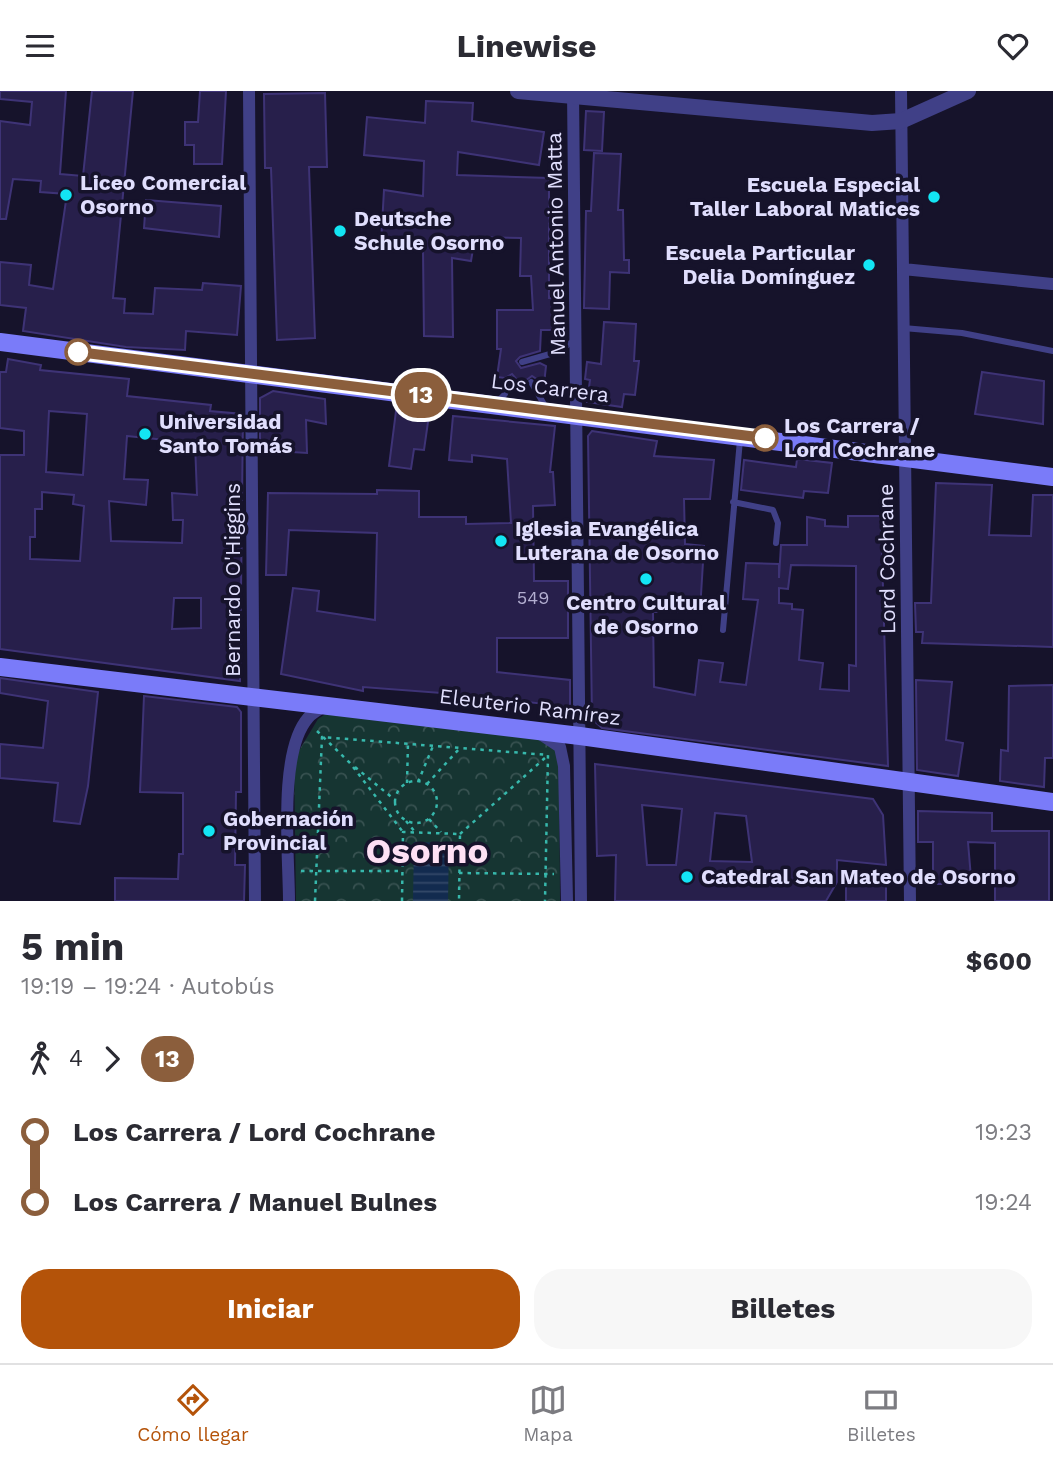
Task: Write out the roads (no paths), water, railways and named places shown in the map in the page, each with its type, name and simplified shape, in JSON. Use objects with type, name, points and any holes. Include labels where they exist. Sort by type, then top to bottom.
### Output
[{"type":"main road","name":"Los Carrera","points":[[0,342],[548,410],[1053,477]]},
{"type":"main road","name":"Eleuterio Ramírez","points":[[0,667],[580,736],[1053,802]]},
{"type":"street","name":"Bernardo O'Higgins","points":[[248,91],[256,901]]},
{"type":"street","points":[[518,91],[872,123],[901,121],[968,91]]},
{"type":"street","name":"Lord Cochrane","points":[[901,91],[910,901]]},
{"type":"street","name":"Manuel Antonio Matta","points":[[573,94],[581,901]]},
{"type":"street","points":[[902,269],[1052,284]]},
{"type":"street","points":[[289,901],[290,760],[308,718],[326,705]]},
{"type":"street","points":[[536,731],[560,747],[564,766],[567,901]]},
{"type":"lane","points":[[903,328],[962,333],[1053,351]]},
{"type":"lane","points":[[522,362],[556,352],[576,339]]},
{"type":"lane","points":[[495,404],[505,394],[511,379]]},
{"type":"lane","points":[[531,382],[537,396],[548,410]]},
{"type":"lane","points":[[723,630],[740,435]]},
{"type":"lane","points":[[733,502],[773,510],[778,523],[776,543]]},
{"type":"water","points":[[414,842],[449,843],[448,901],[413,901]]},
{"type":"place","name":"Liceo Comercial Osorno","points":[[66,195]]},
{"type":"place","name":"Escuela Especial Taller Laboral Matices","points":[[934,197]]},
{"type":"place","name":"Deutsche Schule Osorno","points":[[340,231]]},
{"type":"place","name":"Escuela Particular Delia Domínguez","points":[[869,265]]},
{"type":"place","name":"Universidad Santo Tomás","points":[[145,434]]},
{"type":"place","name":"Los Carrera / Lord Cochrane","points":[[765,438]]},
{"type":"place","name":"Iglesia Evangélica Luterana de Osorno","points":[[501,541]]},
{"type":"place","name":"Centro Cultural de Osorno","points":[[646,579]]},
{"type":"place","name":"Gobernación Provincial","points":[[209,831]]},
{"type":"place","name":"Catedral San Mateo de Osorno","points":[[687,877]]},
{"type":"district","name":"Osorno","points":[[427,851]]}]
